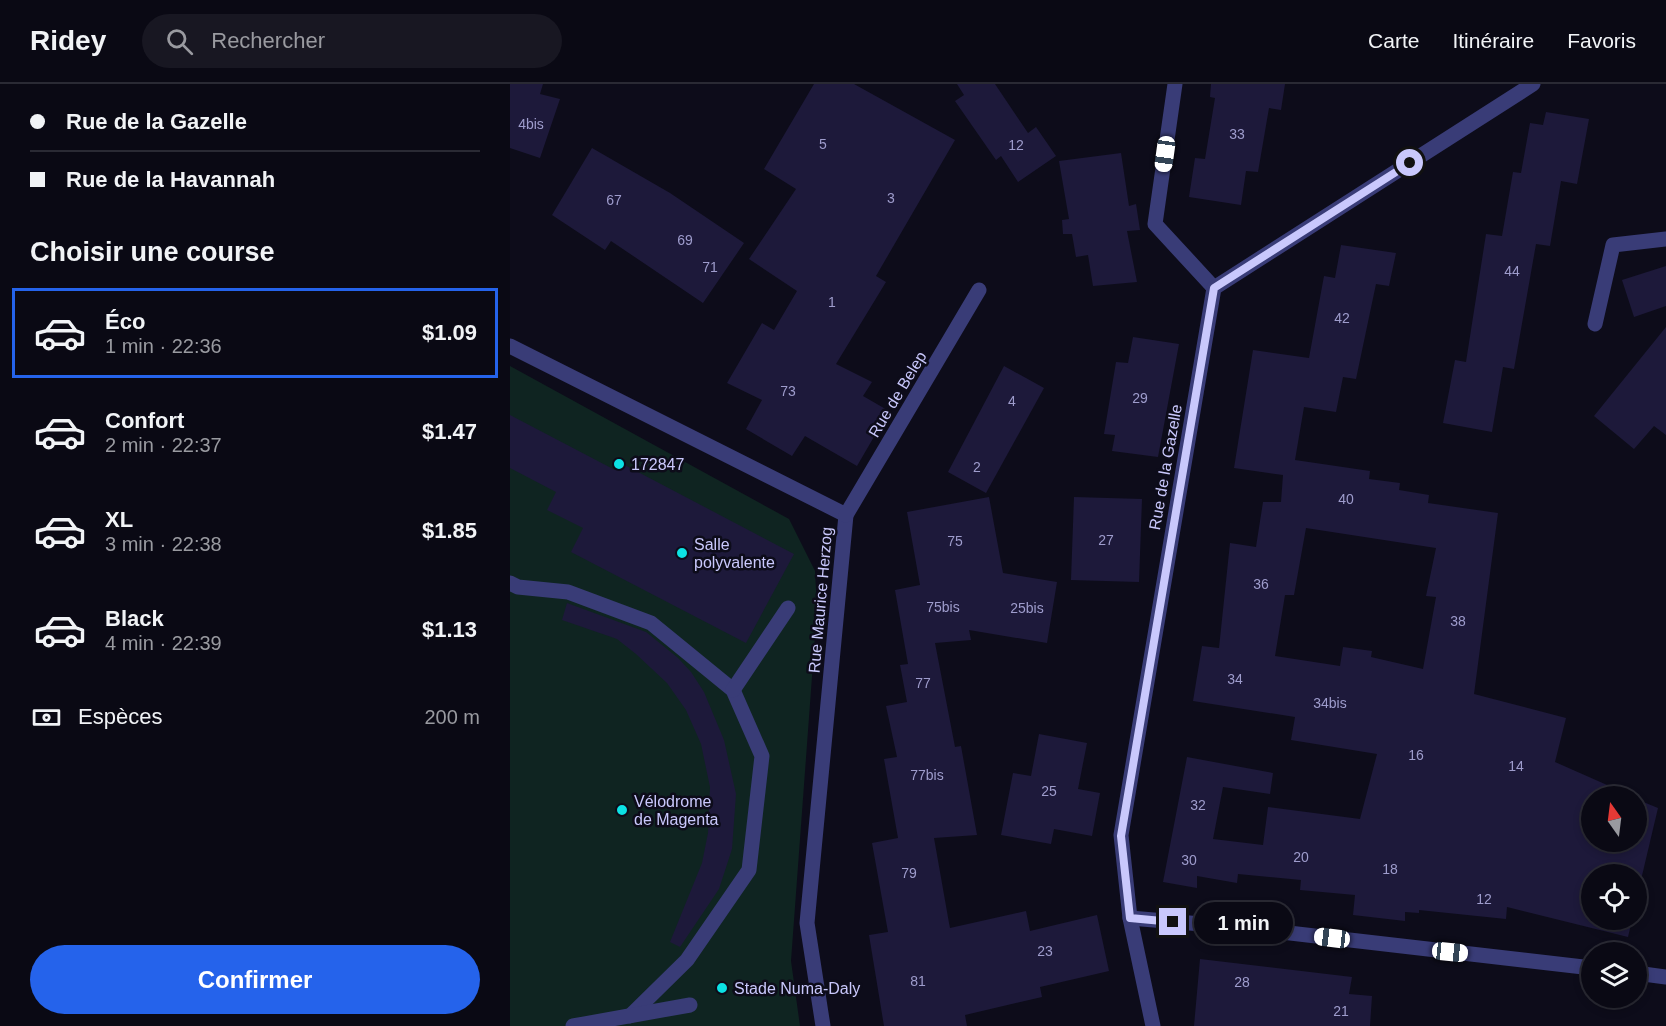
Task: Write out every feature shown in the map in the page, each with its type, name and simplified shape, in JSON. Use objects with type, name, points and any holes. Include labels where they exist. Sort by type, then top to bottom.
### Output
[{"type":"street","points":[[1175,84],[1155,224],[1214,288],[1533,84]]},
{"type":"street","points":[[1595,324],[1612,245],[1666,239]]},
{"type":"street","name":"Rue de la Gazelle","points":[[1153,1026],[1130,918],[1121,836],[1214,288]]},
{"type":"street","name":"Rue de Belep","points":[[846,515],[979,290]]},
{"type":"street","name":"Rue Maurice Herzog","points":[[510,346],[846,515],[807,923],[823,1026]]},
{"type":"street","points":[[510,584],[518,587],[568,592],[651,623],[733,690],[762,756],[749,870],[687,960],[630,1016]]},
{"type":"street","points":[[733,690],[788,608]]},
{"type":"street","points":[[1130,918],[1237,927],[1581,967]]},
{"type":"street","points":[[1647,974],[1666,977]]},
{"type":"street","points":[[573,1026],[690,1005]]},
{"type":"green space","points":[[510,366],[789,519],[815,571],[817,609],[791,961],[800,1026],[510,1026]]},
{"type":"building","points":[[510,84],[543,84],[540,94],[560,99],[540,158],[510,148]]},
{"type":"building","points":[[814,84],[854,84],[955,140],[876,276],[886,282],[836,364],[872,382],[863,396],[889,411],[857,466],[805,436],[792,456],[746,429],[762,400],[727,383],[762,323],[774,330],[797,291],[749,259],[796,189],[764,169]]},
{"type":"building","points":[[957,84],[995,84],[1028,133],[1036,127],[1056,156],[1018,182],[1001,156],[996,160],[955,101],[964,95]]},
{"type":"building","points":[[1211,84],[1285,84],[1281,110],[1269,108],[1258,172],[1246,171],[1241,205],[1189,197],[1195,158],[1205,159],[1215,98],[1210,97]]},
{"type":"building","points":[[1546,112],[1589,119],[1577,184],[1561,181],[1550,246],[1536,244],[1514,369],[1503,367],[1492,432],[1443,423],[1455,360],[1466,362],[1486,234],[1502,236],[1513,172],[1521,173],[1530,123],[1543,125]]},
{"type":"building","points":[[592,148],[670,193],[744,243],[703,303],[611,241],[605,250],[552,215]]},
{"type":"building","points":[[1121,153],[1129,206],[1136,204],[1140,230],[1127,231],[1137,282],[1093,286],[1088,255],[1076,257],[1072,234],[1063,234],[1062,220],[1069,219],[1059,161]]},
{"type":"building","points":[[1341,245],[1396,253],[1389,286],[1376,284],[1356,379],[1343,377],[1336,412],[1304,407],[1295,460],[1370,471],[1369,479],[1400,483],[1399,490],[1429,495],[1428,503],[1498,513],[1474,694],[1566,718],[1555,762],[1609,786],[1581,786],[1581,852],[1647,852],[1647,804],[1658,808],[1645,864],[1581,864],[1581,925],[1507,907],[1506,919],[1419,910],[1419,913],[1405,912],[1405,921],[1353,915],[1355,895],[1300,890],[1301,880],[1238,874],[1237,883],[1197,876],[1197,888],[1163,882],[1187,757],[1273,773],[1270,794],[1223,787],[1213,839],[1263,845],[1268,807],[1360,819],[1377,754],[1291,740],[1295,717],[1193,701],[1202,646],[1219,648],[1230,543],[1256,547],[1263,502],[1281,502],[1283,475],[1234,468],[1253,350],[1309,358],[1324,276],[1335,278]],"holes":[[[1306,528],[1436,548],[1426,596],[1436,597],[1423,669],[1371,657],[1372,651],[1343,647],[1340,666],[1275,656],[1285,595],[1294,595]]]},
{"type":"building","points":[[1666,266],[1666,306],[1634,317],[1622,280]]},
{"type":"building","points":[[1666,327],[1666,435],[1654,426],[1634,449],[1594,416]]},
{"type":"building","points":[[1133,337],[1179,344],[1158,457],[1112,451],[1115,435],[1104,434],[1116,362],[1128,363]]},
{"type":"building","points":[[1004,366],[1044,388],[986,493],[948,472]]},
{"type":"building","name":"Salle polyvalente","points":[[510,415],[615,470],[619,462],[794,554],[746,643],[571,552],[583,528],[547,510],[556,492],[510,468]]},
{"type":"building","points":[[989,497],[1003,573],[1057,582],[1047,643],[969,630],[971,640],[935,643],[955,747],[961,746],[977,835],[934,838],[950,928],[1026,911],[1030,931],[1097,915],[1109,971],[1040,987],[1042,997],[965,1015],[967,1026],[884,1026],[869,935],[888,932],[872,843],[898,838],[884,759],[897,757],[886,706],[907,702],[900,665],[908,664],[895,590],[920,585],[907,512]]},
{"type":"building","points":[[1074,497],[1142,499],[1139,582],[1071,580]]},
{"type":"building","points":[[567,603],[646,632],[678,658],[691,672],[704,692],[724,740],[736,794],[732,849],[719,889],[680,947],[670,942],[702,863],[708,833],[710,787],[701,744],[686,710],[667,683],[617,639],[562,620]]},
{"type":"building","points":[[1039,734],[1087,743],[1078,789],[1100,793],[1092,836],[1054,829],[1051,844],[1001,835],[1013,773],[1031,776]]},
{"type":"building","points":[[1600,930],[1630,930],[1628,937]]},
{"type":"building","points":[[1200,959],[1352,977],[1349,994],[1372,996],[1370,1026],[1194,1026]]},
{"type":"place","name":"172847","points":[[619,464]]},
{"type":"place","name":"Salle polyvalente","points":[[682,553]]},
{"type":"place","name":"Vélodrome de Magenta","points":[[622,810]]},
{"type":"place","name":"Stade Numa-Daly","points":[[722,988]]},
{"type":"route","points":[[1173,922],[1130,918],[1121,836],[1214,288],[1410,163]]}]
